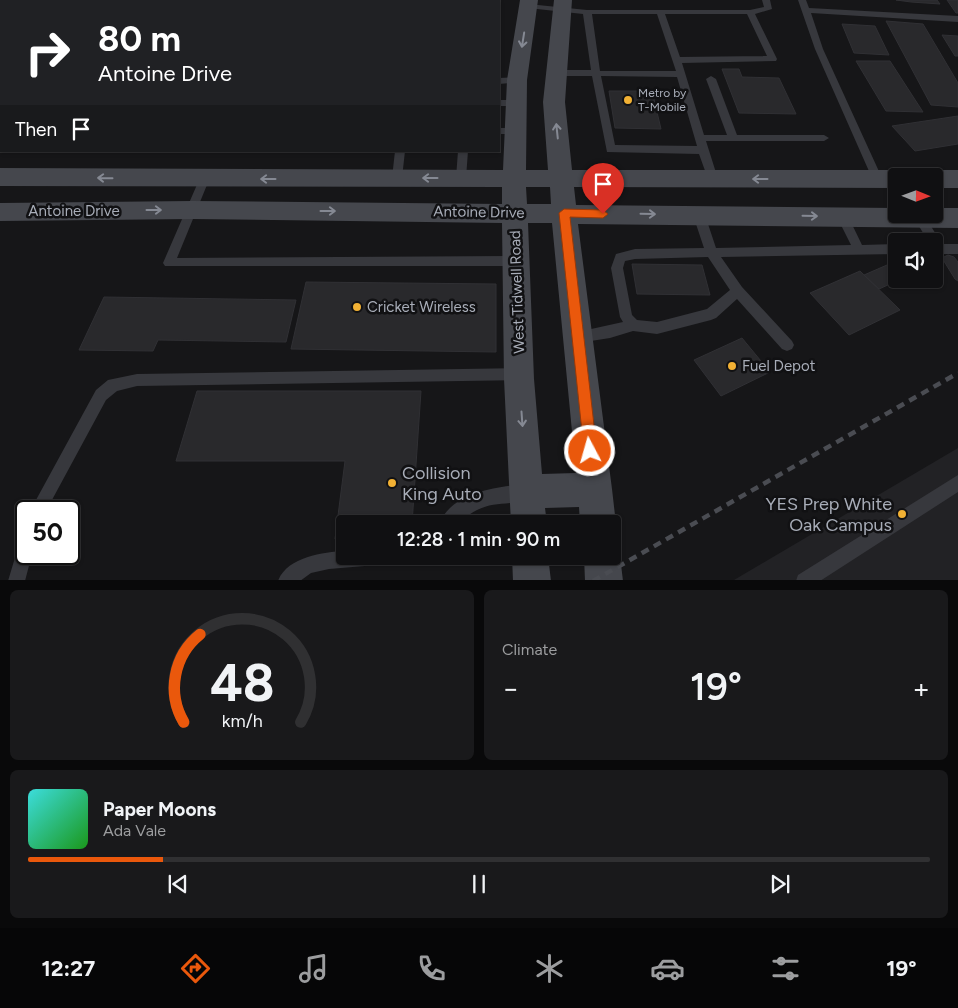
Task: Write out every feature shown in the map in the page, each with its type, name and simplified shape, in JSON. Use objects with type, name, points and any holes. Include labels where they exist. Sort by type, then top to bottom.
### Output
[{"type":"main road","name":"West Tidwell Road","points":[[528,508],[519,374],[514,178],[507,131],[507,103],[508,80],[529,3]]},
{"type":"main road","points":[[563,4],[554,102],[564,213],[597,515]]},
{"type":"main road","points":[[0,177],[204,180],[397,178],[886,179]]},
{"type":"main road","name":"Antoine Drive","points":[[0,212],[192,210],[888,217]]},
{"type":"main road","name":"Antoine Drive","points":[[943,218],[958,218]]},
{"type":"main road","points":[[528,508],[594,489]]},
{"type":"main road","points":[[531,565],[532,580]]},
{"type":"main road","points":[[603,565],[604,580]]},
{"type":"lane","points":[[529,3],[563,4],[587,12],[750,12],[768,9],[766,0]]},
{"type":"lane","points":[[886,179],[819,49],[804,5],[958,19]]},
{"type":"lane","points":[[587,12],[596,73],[611,149],[703,150]]},
{"type":"lane","points":[[660,12],[677,60],[699,138],[713,179]]},
{"type":"lane","points":[[677,60],[773,60],[750,12]]},
{"type":"lane","points":[[557,74],[681,74]]},
{"type":"lane","points":[[711,79],[733,138]]},
{"type":"lane","points":[[699,138],[824,138]]},
{"type":"lane","points":[[397,178],[400,152]]},
{"type":"lane","points":[[461,178],[463,152]]},
{"type":"lane","points":[[204,180],[169,263],[516,261]]},
{"type":"lane","points":[[699,215],[712,252],[738,291],[786,345]]},
{"type":"lane","points":[[843,217],[859,250]]},
{"type":"lane","points":[[943,249],[958,249]]},
{"type":"lane","points":[[633,325],[626,316],[617,268],[620,258],[635,254],[888,250]]},
{"type":"lane","points":[[578,337],[610,332],[633,325],[657,328],[711,314],[738,291]]},
{"type":"lane","points":[[44,500],[101,395],[114,385],[138,380],[519,374]]},
{"type":"lane","points":[[804,580],[958,483]]},
{"type":"lane","points":[[455,515],[482,498],[528,508]]},
{"type":"lane","points":[[286,580],[307,565],[336,559]]},
{"type":"lane","points":[[16,580],[21,565]]},
{"type":"shaded area","name":"YES Prep White Oak Campus","points":[[958,448],[958,580],[734,580]]},
{"type":"building","points":[[896,0],[937,0],[940,4],[911,2]]},
{"type":"building","points":[[947,0],[958,0],[958,13],[956,13]]},
{"type":"building","points":[[886,21],[923,24],[958,83],[958,107],[931,105]]},
{"type":"building","points":[[842,24],[875,26],[889,55],[854,53]]},
{"type":"building","points":[[942,35],[958,36],[958,56],[955,56]]},
{"type":"building","points":[[856,61],[890,61],[923,112],[886,111]]},
{"type":"building","points":[[722,69],[739,69],[742,77],[779,78],[796,114],[739,113]]},
{"type":"building","points":[[609,91],[652,91],[661,129],[615,128]]},
{"type":"building","points":[[958,116],[958,144],[915,151],[892,126]]},
{"type":"building","points":[[948,255],[954,257],[958,262],[958,281],[955,279],[943,258]]},
{"type":"building","points":[[632,264],[702,265],[710,295],[637,294]]},
{"type":"building","points":[[887,265],[888,285],[879,289],[864,275]]},
{"type":"building","points":[[860,271],[900,310],[849,335],[810,293]]},
{"type":"building","points":[[306,282],[496,284],[496,352],[291,349]]},
{"type":"building","points":[[104,297],[296,300],[286,342],[158,340],[153,351],[79,350]]},
{"type":"building","name":"Fuel Depot","points":[[742,338],[770,372],[721,396],[694,360]]},
{"type":"building","points":[[197,391],[421,391],[413,515],[338,515],[345,461],[176,461]]},
{"type":"railway","points":[[595,580],[958,373]]},
{"type":"place","name":"Metro by T-Mobile","points":[[628,100]]},
{"type":"place","name":"Cricket Wireless","points":[[357,307]]},
{"type":"place","name":"Fuel Depot","points":[[732,366]]},
{"type":"place","name":"Collision King Auto","points":[[392,483]]},
{"type":"place","name":"YES Prep White Oak Campus","points":[[902,514]]},
{"type":"route","points":[[590,451],[564,213],[603,214]]}]
